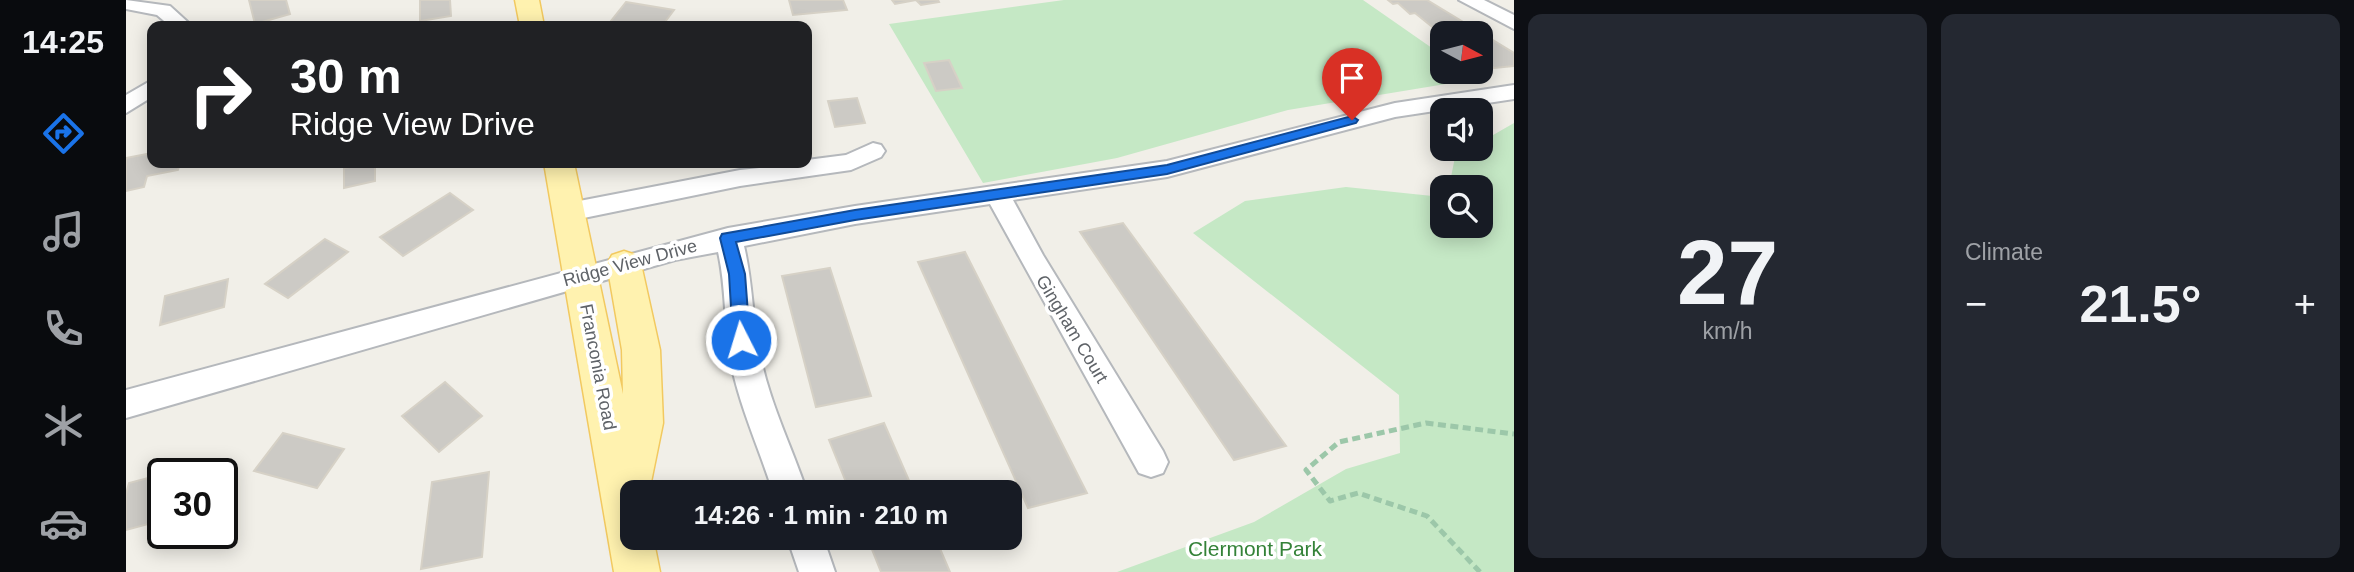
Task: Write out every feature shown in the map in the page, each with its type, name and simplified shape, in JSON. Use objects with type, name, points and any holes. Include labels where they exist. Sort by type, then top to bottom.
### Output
[{"type":"main road","points":[[527,0],[531,21]]},
{"type":"main road","name":"Franconia Road","points":[[560,168],[620,482]]},
{"type":"main road","points":[[624,264],[641,350],[643,423],[631,480]]},
{"type":"main road","name":"Franconia Road","points":[[633,550],[637,572]]},
{"type":"street","points":[[1469,0],[1514,23]]},
{"type":"street","points":[[126,3],[163,10],[176,21]]},
{"type":"street","points":[[126,106],[147,91]]},
{"type":"street","name":"Ridge View Drive","points":[[126,404],[624,264],[728,238],[1167,169],[1395,110],[1514,92]]},
{"type":"street","points":[[812,168],[851,162],[873,151]]},
{"type":"street","points":[[569,212],[740,178],[809,168]]},
{"type":"street","name":"Gingham Court","points":[[997,194],[1033,262],[1151,462]]},
{"type":"street","points":[[728,238],[737,274],[738,316],[746,362],[786,480]]},
{"type":"street","points":[[809,550],[817,572]]},
{"type":"path","points":[[1480,572],[1427,516],[1358,493],[1330,500],[1306,470],[1339,442],[1426,423],[1514,434]]},
{"type":"green space","points":[[1064,0],[1363,0],[1430,47],[1430,84],[1446,84],[1288,110],[1117,158],[983,183],[889,24]]},
{"type":"green space","name":"Clermont Park","points":[[1514,123],[1514,572],[1117,572],[1254,522],[1346,469],[1400,453],[1399,395],[1193,233],[1245,201],[1346,187],[1430,196],[1430,238],[1493,238],[1493,175],[1451,175],[1454,161],[1493,161],[1493,135]]},
{"type":"building","points":[[249,0],[286,0],[290,14],[266,21],[254,21]]},
{"type":"building","points":[[420,0],[450,0],[451,16],[420,21]]},
{"type":"building","points":[[789,0],[843,0],[847,10],[793,15]]},
{"type":"building","points":[[892,0],[916,0],[895,4]]},
{"type":"building","points":[[916,0],[938,0],[939,2],[921,5]]},
{"type":"building","points":[[1388,0],[1427,0],[1461,21],[1430,21],[1430,25],[1415,13],[1410,14],[1398,3],[1393,4]]},
{"type":"building","points":[[626,2],[674,10],[666,21],[611,21]]},
{"type":"building","points":[[1493,40],[1514,53],[1514,66],[1494,68]]},
{"type":"building","points":[[949,60],[962,88],[936,91],[924,63]]},
{"type":"building","points":[[857,98],[865,123],[835,127],[828,101]]},
{"type":"building","points":[[147,154],[147,168],[179,168],[147,176],[144,187],[126,191],[126,158]]},
{"type":"building","points":[[344,168],[375,168],[375,181],[344,188]]},
{"type":"building","points":[[450,193],[473,210],[403,256],[380,237]]},
{"type":"building","points":[[1123,223],[1286,446],[1234,460],[1080,232]]},
{"type":"building","points":[[325,239],[348,252],[288,298],[265,284]]},
{"type":"building","points":[[965,252],[1087,493],[1028,508],[1022,495],[1022,480],[1015,480],[918,262]]},
{"type":"building","points":[[830,268],[871,396],[816,407],[782,276]]},
{"type":"building","points":[[228,279],[224,307],[160,325],[165,296]]},
{"type":"building","points":[[445,382],[482,416],[439,452],[402,416]]},
{"type":"building","points":[[884,423],[909,480],[845,480],[829,440]]},
{"type":"building","points":[[283,433],[344,449],[317,488],[254,471]]},
{"type":"building","points":[[489,472],[482,557],[421,569],[432,482]]},
{"type":"building","points":[[147,478],[147,524],[126,530],[126,494],[129,483]]},
{"type":"building","points":[[872,550],[941,550],[950,572],[881,572]]},
{"type":"route","points":[[741,340],[737,274],[728,238],[855,215],[1167,169],[1352,120]]}]
